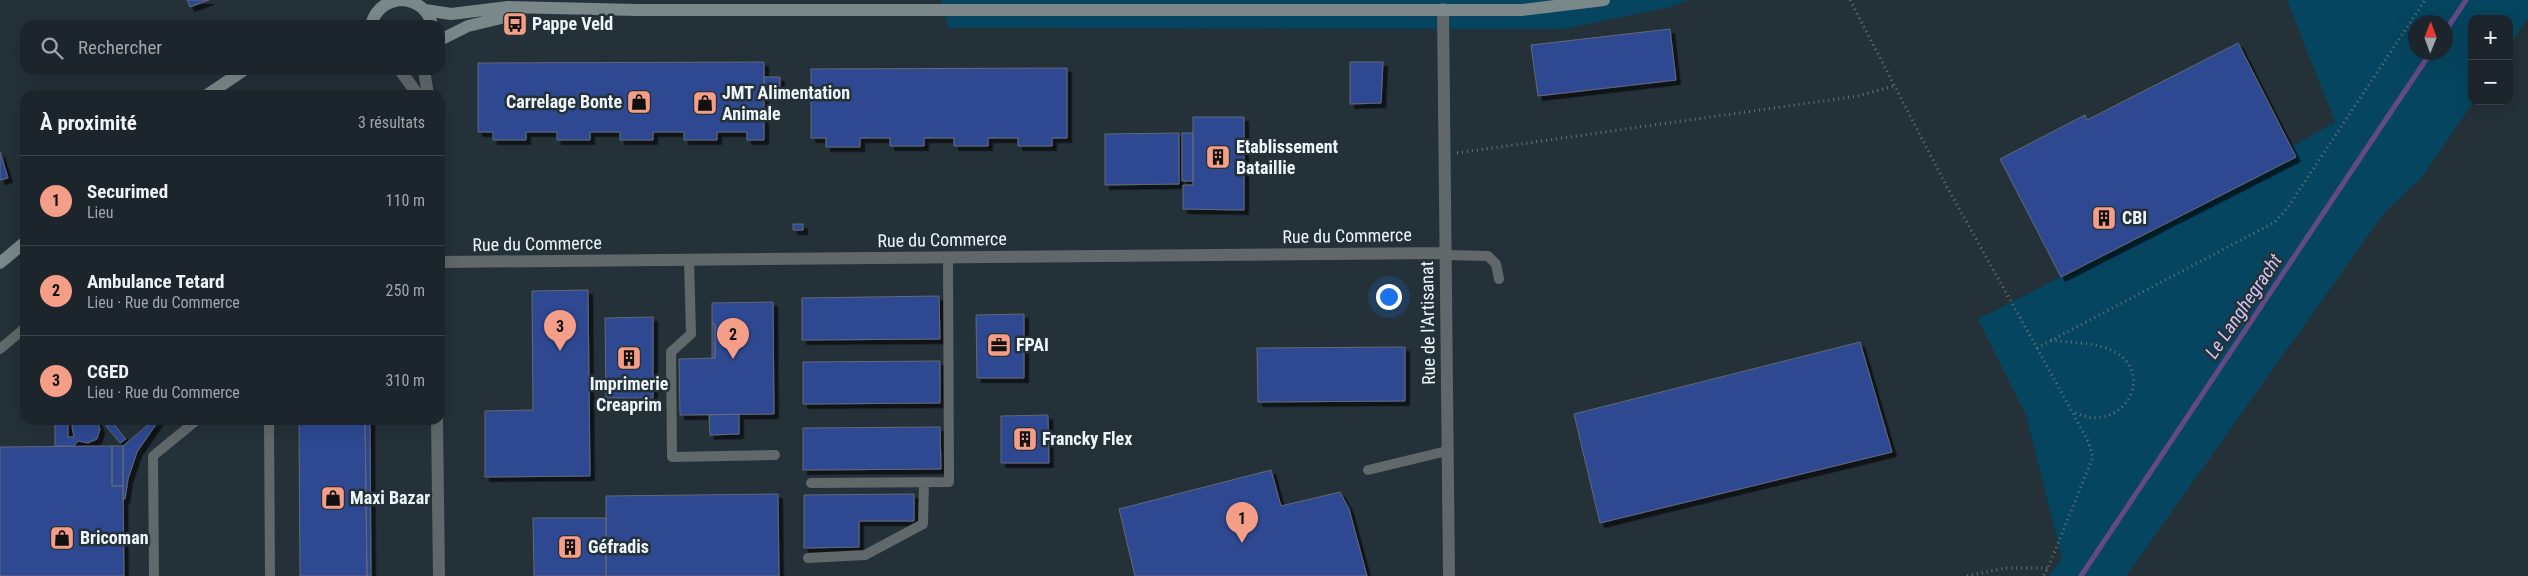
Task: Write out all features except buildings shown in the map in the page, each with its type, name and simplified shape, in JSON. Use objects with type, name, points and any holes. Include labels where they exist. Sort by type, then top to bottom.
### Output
[{"type":"street","points":[[373,20],[384,3],[400,0],[451,14],[508,8],[545,10],[1444,9],[1604,0]]},
{"type":"street","points":[[420,6],[429,20]]},
{"type":"street","name":"Rue de l'Artisanat","points":[[1444,9],[1449,576]]},
{"type":"street","points":[[445,38],[473,24],[545,10]]},
{"type":"street","points":[[214,90],[237,75]]},
{"type":"street","points":[[404,75],[414,90]]},
{"type":"street","points":[[425,75],[427,90]]},
{"type":"street","points":[[0,262],[20,246]]},
{"type":"street","name":"Rue du Commerce","points":[[445,262],[1445,254]]},
{"type":"street","points":[[437,425],[439,576]]},
{"type":"lane","points":[[1445,254],[1488,256],[1496,264],[1499,279]]},
{"type":"lane","points":[[811,483],[949,482],[948,257]]},
{"type":"lane","points":[[689,260],[691,334],[671,352],[672,458],[774,455]]},
{"type":"lane","points":[[0,349],[20,332]]},
{"type":"lane","points":[[154,576],[153,456],[191,425]]},
{"type":"lane","points":[[269,425],[270,576]]},
{"type":"lane","points":[[1368,470],[1447,451]]},
{"type":"lane","points":[[808,558],[865,555],[923,524],[924,482]]},
{"type":"path","points":[[1850,0],[1947,186],[2088,441],[2093,457],[2048,568],[2043,576]]},
{"type":"path","points":[[2036,348],[2275,222],[2288,207],[2425,0]]},
{"type":"path","points":[[1444,155],[1858,96],[1894,86]]},
{"type":"path","points":[[2051,340],[2108,349],[2122,356],[2131,369],[2131,395],[2115,414],[2093,419],[2072,411]]},
{"type":"path","points":[[1967,576],[2006,568],[2048,568]]},
{"type":"shaded area","points":[[942,0],[1689,0],[1670,7],[1563,29],[948,28]]},
{"type":"shaded area","points":[[2287,0],[2528,0],[2528,18],[2513,41],[2513,15],[2468,15],[2468,105],[2471,105],[2423,176],[2384,213],[2126,576],[2049,576],[2062,558],[2026,415],[1978,319],[2296,157],[2291,147],[2335,122]]},
{"type":"waterway","name":"Le Langhegracht","points":[[2453,20],[2466,0]]},
{"type":"waterway","name":"Le Langhegracht","points":[[2081,576],[2426,60]]},
{"type":"place","name":"Pappe Veld","points":[[515,24]]},
{"type":"place","name":"Carrelage Bonte","points":[[639,102]]},
{"type":"place","name":"JMT Alimentation Animale","points":[[705,103]]},
{"type":"place","name":"Etablissement Bataillie","points":[[1218,157]]},
{"type":"place","name":"CBI","points":[[2104,218]]},
{"type":"place","name":"FPAI","points":[[999,345]]},
{"type":"place","name":"CGED","points":[[560,351]]},
{"type":"place","name":"Imprimerie Creaprim","points":[[629,358]]},
{"type":"place","name":"Ambulance Tetard","points":[[733,359]]},
{"type":"place","name":"Francky Flex","points":[[1025,439]]},
{"type":"place","name":"Maxi Bazar","points":[[333,498]]},
{"type":"place","name":"Bricoman","points":[[62,538]]},
{"type":"place","name":"Securimed","points":[[1242,543]]},
{"type":"place","name":"Géfradis","points":[[570,547]]}]
